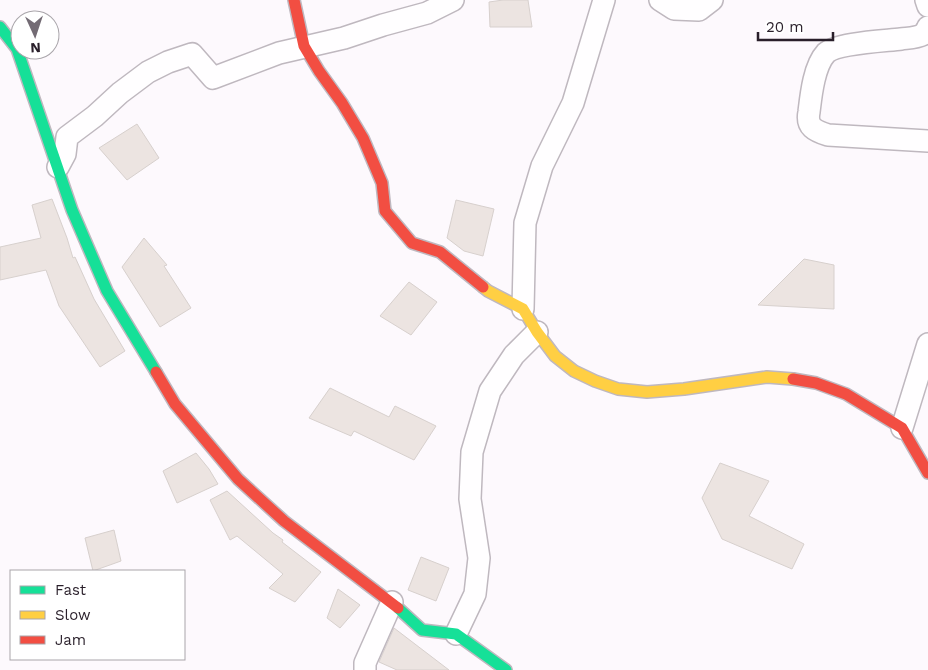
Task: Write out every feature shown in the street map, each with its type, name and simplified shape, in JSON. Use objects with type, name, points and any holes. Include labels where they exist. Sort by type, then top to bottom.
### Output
[{"type":"street","points":[[294,0],[304,46],[363,138],[382,183],[385,211],[412,243],[440,252],[488,291],[523,309],[555,356],[574,371],[618,389],[647,392],[684,389],[767,377],[789,378],[816,383],[846,394],[902,428],[928,473]]},
{"type":"street","points":[[58,167],[65,154],[67,137],[148,72],[168,62],[192,54],[214,78],[279,53],[344,38],[427,13],[453,0]]},
{"type":"street","points":[[523,309],[525,223],[542,166],[573,103],[604,0]]},
{"type":"street","points":[[660,0],[674,9],[699,10],[712,0]]},
{"type":"street","points":[[926,0],[928,6]]},
{"type":"street","points":[[0,27],[17,49],[72,210],[107,291],[175,404],[238,480],[284,521],[392,602],[422,630],[456,634],[506,670]]},
{"type":"street","points":[[928,27],[924,33],[912,38],[840,46],[827,52],[821,61],[815,78],[808,115],[810,124],[816,131],[828,135],[928,141]]},
{"type":"street","points":[[456,634],[475,594],[479,558],[470,499],[472,452],[490,391],[514,355],[537,332]]},
{"type":"street","points":[[902,428],[928,344]]},
{"type":"street","points":[[364,670],[392,602]]},
{"type":"building","points":[[528,0],[532,27],[490,27],[489,2]]},
{"type":"building","points":[[137,124],[159,158],[127,180],[99,148]]},
{"type":"building","points":[[52,199],[73,258],[75,257],[94,299],[125,351],[100,367],[59,306],[46,270],[0,280],[0,247],[41,238],[32,205]]},
{"type":"building","points":[[456,200],[494,209],[483,256],[464,251],[447,238]]},
{"type":"building","points":[[144,238],[167,265],[164,266],[191,308],[160,327],[122,267]]},
{"type":"building","points":[[804,259],[834,265],[834,309],[758,305]]},
{"type":"building","points":[[409,282],[437,302],[411,335],[380,316]]},
{"type":"building","points":[[330,388],[389,417],[395,406],[436,426],[414,460],[354,431],[351,436],[309,418]]},
{"type":"building","points":[[196,453],[218,484],[177,503],[163,471]]},
{"type":"building","points":[[720,463],[769,481],[749,516],[804,544],[792,569],[722,539],[702,498]]},
{"type":"building","points":[[227,491],[283,540],[282,542],[321,572],[295,602],[269,588],[283,574],[237,536],[230,540],[210,500]]},
{"type":"building","points":[[114,530],[121,561],[93,570],[85,538]]},
{"type":"building","points":[[421,557],[449,568],[436,601],[408,590]]},
{"type":"building","points":[[338,589],[360,605],[340,628],[327,618]]},
{"type":"building","points":[[394,628],[449,670],[397,670],[379,662]]},
{"type":"traffic: fast","points":[[0,27],[17,49],[72,210],[107,291],[156,372]]},
{"type":"traffic: fast","points":[[398,608],[422,630],[456,634],[506,670]]},
{"type":"traffic: slow","points":[[483,287],[523,309],[555,356],[574,371],[618,389],[647,392],[684,389],[767,377],[793,379]]},
{"type":"traffic: jam","points":[[294,0],[304,46],[363,138],[382,183],[385,211],[412,243],[440,252],[483,287]]},
{"type":"traffic: jam","points":[[156,372],[175,404],[238,479],[284,521],[398,608]]},
{"type":"traffic: jam","points":[[793,379],[816,383],[846,394],[902,428],[928,473]]}]
